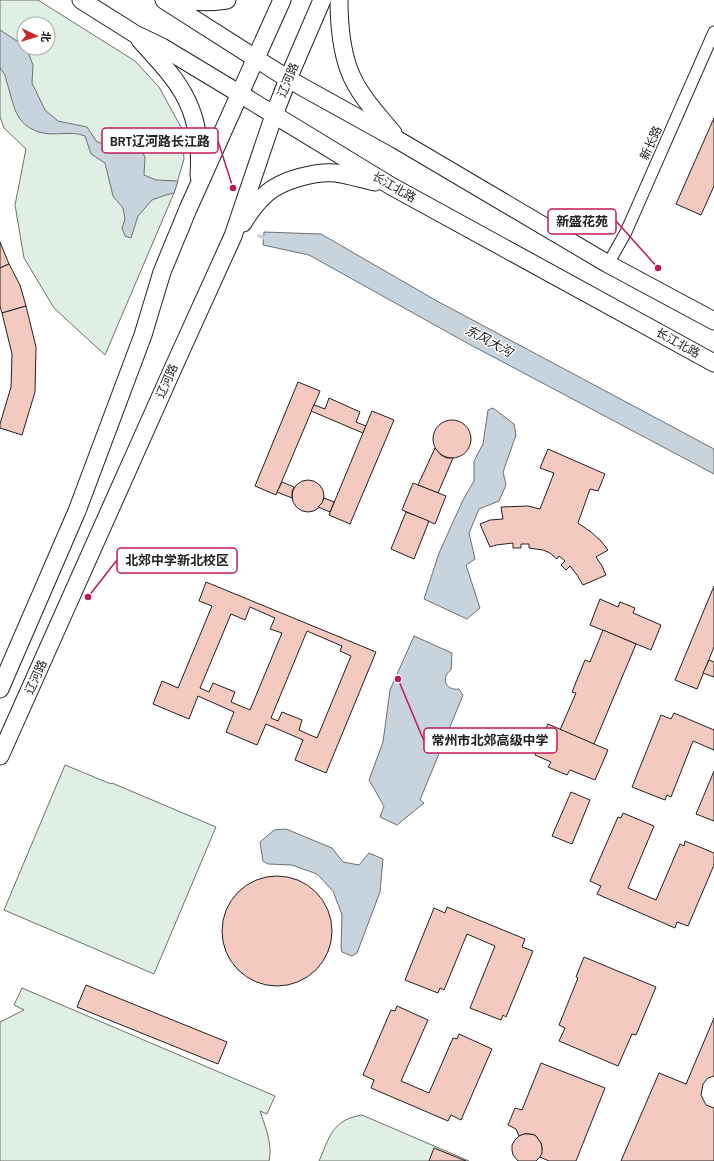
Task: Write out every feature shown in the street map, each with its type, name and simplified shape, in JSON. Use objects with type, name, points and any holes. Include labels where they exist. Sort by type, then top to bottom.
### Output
[{"type":"main road","name":"长江北路","points":[[81,0],[135,34],[162,47],[391,186],[714,363]]},
{"type":"main road","points":[[164,0],[288,79],[398,140],[608,264],[714,321]]},
{"type":"main road","points":[[184,0],[215,2],[227,0]]},
{"type":"main road","points":[[0,689],[77,510],[143,335],[162,272],[198,186],[282,0]]},
{"type":"main road","name":"辽河路","points":[[0,756],[175,364],[245,212],[274,115],[322,0]]},
{"type":"main road","points":[[339,0],[339,18],[343,48],[349,70],[356,85],[370,105],[398,140]]},
{"type":"main road","points":[[135,34],[170,74],[183,92],[192,112],[199,143],[200,163],[198,186]]},
{"type":"main road","points":[[245,212],[266,193],[281,184],[296,178],[316,174],[334,173],[391,186]]},
{"type":"street","name":"新长路","points":[[608,264],[626,232],[714,32]]},
{"type":"green space","points":[[0,0],[38,0],[135,61],[159,87],[182,129],[184,159],[174,193],[105,355],[54,308],[24,258],[15,205],[26,149],[4,128],[0,117]]},
{"type":"green space","points":[[65,765],[111,784],[112,783],[216,827],[154,974],[4,910]]},
{"type":"green space","points":[[22,988],[275,1096],[267,1114],[260,1111],[269,1142],[269,1161],[0,1161],[0,1022],[24,1010],[14,1005]]},
{"type":"green space","points":[[362,1115],[469,1161],[319,1161],[333,1130],[344,1121],[352,1117]]},
{"type":"water","points":[[0,30],[16,40],[16,56],[30,56],[33,65],[32,83],[45,110],[58,121],[87,127],[97,142],[111,146],[118,142],[126,131],[137,142],[145,157],[144,175],[156,180],[178,181],[174,193],[152,200],[138,216],[131,238],[125,236],[122,228],[125,219],[123,208],[113,196],[105,163],[91,154],[85,136],[79,134],[50,134],[39,132],[24,124],[16,112],[5,76],[0,67]]},
{"type":"water","points":[[264,232],[321,234],[437,301],[714,449],[714,474],[467,343],[309,255],[263,245]]},
{"type":"water","points":[[493,408],[514,424],[516,435],[503,472],[506,485],[499,501],[479,509],[469,533],[475,559],[466,565],[480,608],[467,619],[424,599],[439,553],[463,500],[474,481],[474,461],[483,444],[488,410]]},
{"type":"water","points":[[414,636],[452,653],[451,670],[445,680],[448,686],[454,689],[459,689],[463,695],[420,800],[424,803],[397,825],[380,817],[384,806],[369,780],[383,742],[390,690]]},
{"type":"water","points":[[286,829],[332,848],[343,862],[359,865],[369,853],[383,859],[380,892],[357,953],[352,956],[342,952],[342,915],[333,891],[317,874],[292,865],[268,864],[263,861],[260,842],[274,830]]},
{"type":"building","points":[[714,118],[714,186],[701,215],[676,204]]},
{"type":"building","points":[[0,242],[9,264],[0,268]]},
{"type":"building","points":[[9,264],[20,285],[26,306],[2,313],[0,306],[0,268]]},
{"type":"building","points":[[26,306],[36,347],[35,392],[22,435],[0,428],[11,387],[12,354],[2,313]]},
{"type":"building","points":[[298,382],[320,391],[276,495],[255,486]]},
{"type":"building","points":[[329,398],[360,412],[356,422],[366,426],[363,433],[311,411],[314,405],[325,409]]},
{"type":"building","points":[[372,411],[394,420],[350,524],[329,515]]},
{"type":"building","points":[[452,420],[462,423],[468,429],[471,439],[468,449],[462,455],[452,458],[442,455],[436,449],[433,439],[436,429],[442,423]]},
{"type":"building","points":[[435,448],[441,455],[447,458],[453,458],[438,493],[418,485]]},
{"type":"building","points":[[548,449],[605,474],[598,491],[590,489],[578,523],[601,541],[608,550],[596,557],[606,575],[583,585],[570,566],[566,570],[561,565],[565,561],[559,556],[557,559],[550,553],[543,550],[529,548],[529,544],[521,544],[521,548],[513,548],[513,543],[490,547],[480,524],[490,520],[503,519],[501,507],[528,506],[540,509],[554,473],[540,468]]},
{"type":"building","points":[[305,480],[311,480],[321,487],[324,496],[323,502],[317,509],[311,512],[305,512],[295,505],[292,499],[292,493],[299,483]]},
{"type":"building","points":[[282,482],[294,487],[292,498],[277,492]]},
{"type":"building","points":[[413,483],[446,496],[435,524],[402,510]]},
{"type":"building","points":[[324,498],[334,502],[330,512],[318,507]]},
{"type":"building","points":[[406,512],[429,521],[414,559],[391,549]]},
{"type":"building","points":[[206,582],[376,652],[326,773],[295,760],[303,740],[266,724],[257,745],[226,732],[234,712],[198,696],[189,719],[153,704],[162,681],[178,688],[212,606],[199,601]],"holes":[[[250,607],[275,618],[270,629],[282,633],[250,710],[231,702],[235,692],[213,683],[209,692],[200,688],[231,614],[245,620]],[[307,631],[342,646],[340,651],[351,656],[317,738],[299,730],[302,720],[282,712],[278,721],[271,718]]]},
{"type":"building","points":[[714,586],[714,647],[697,689],[675,680]]},
{"type":"building","points":[[600,599],[618,607],[620,602],[635,608],[633,613],[661,625],[651,650],[590,625]]},
{"type":"building","points":[[603,630],[636,644],[594,744],[560,730],[576,693],[572,692],[585,660],[590,662]]},
{"type":"building","points":[[709,660],[714,662],[714,677],[703,673]]},
{"type":"building","points":[[674,713],[714,730],[714,750],[693,741],[671,797],[667,795],[665,800],[632,787],[661,715],[671,719]]},
{"type":"building","points":[[548,724],[608,750],[595,780],[570,770],[567,775],[548,767],[551,762],[535,755]]},
{"type":"building","points":[[714,771],[714,821],[696,814]]},
{"type":"building","points":[[571,792],[590,800],[572,844],[552,836]]},
{"type":"building","points":[[623,813],[654,826],[628,888],[656,900],[680,844],[684,846],[685,841],[714,853],[714,865],[688,926],[677,922],[675,928],[597,894],[601,886],[590,881],[618,817],[621,818]]},
{"type":"building","points":[[277,876],[298,880],[308,885],[316,892],[323,900],[328,910],[332,931],[328,952],[323,962],[316,970],[308,977],[298,982],[277,986],[256,982],[246,977],[238,970],[231,962],[226,952],[222,931],[226,910],[231,900],[238,892],[246,885],[256,880]]},
{"type":"building","points":[[447,907],[525,939],[522,947],[533,951],[506,1017],[503,1015],[501,1020],[470,1008],[495,946],[467,934],[444,990],[440,988],[438,993],[405,980],[434,908],[445,913]]},
{"type":"building","points":[[584,957],[656,987],[636,1035],[632,1034],[618,1066],[559,1041],[565,1028],[559,1025],[578,978],[576,977]]},
{"type":"building","points":[[86,985],[227,1042],[218,1064],[77,1007]]},
{"type":"building","points":[[397,1006],[428,1020],[401,1081],[429,1093],[453,1038],[457,1039],[459,1034],[492,1049],[461,1120],[451,1115],[448,1121],[371,1088],[374,1080],[363,1075],[391,1010],[395,1011]]},
{"type":"building","points":[[714,1018],[714,1076],[708,1078],[703,1084],[701,1095],[706,1105],[714,1108],[714,1161],[621,1161],[659,1073],[686,1084]]},
{"type":"building","points":[[541,1063],[605,1088],[576,1161],[549,1161],[540,1157],[542,1148],[541,1143],[535,1135],[524,1134],[519,1136],[516,1129],[508,1125],[515,1108],[522,1110]]},
{"type":"building","points":[[524,1134],[535,1135],[541,1143],[542,1153],[536,1161],[518,1161],[513,1155],[512,1145],[519,1136]]},
{"type":"building","points":[[434,1148],[466,1161],[429,1161]]},
{"type":"waterway","name":"东风大沟","points":[[259,236],[268,239]]},
{"type":"place","name":"BRT辽河路长江路","points":[[233,188]]},
{"type":"place","name":"新盛花苑","points":[[658,268]]},
{"type":"place","name":"北郊中学新北校区","points":[[88,597]]},
{"type":"place","name":"常州市北郊高级中学","points":[[398,679]]}]
